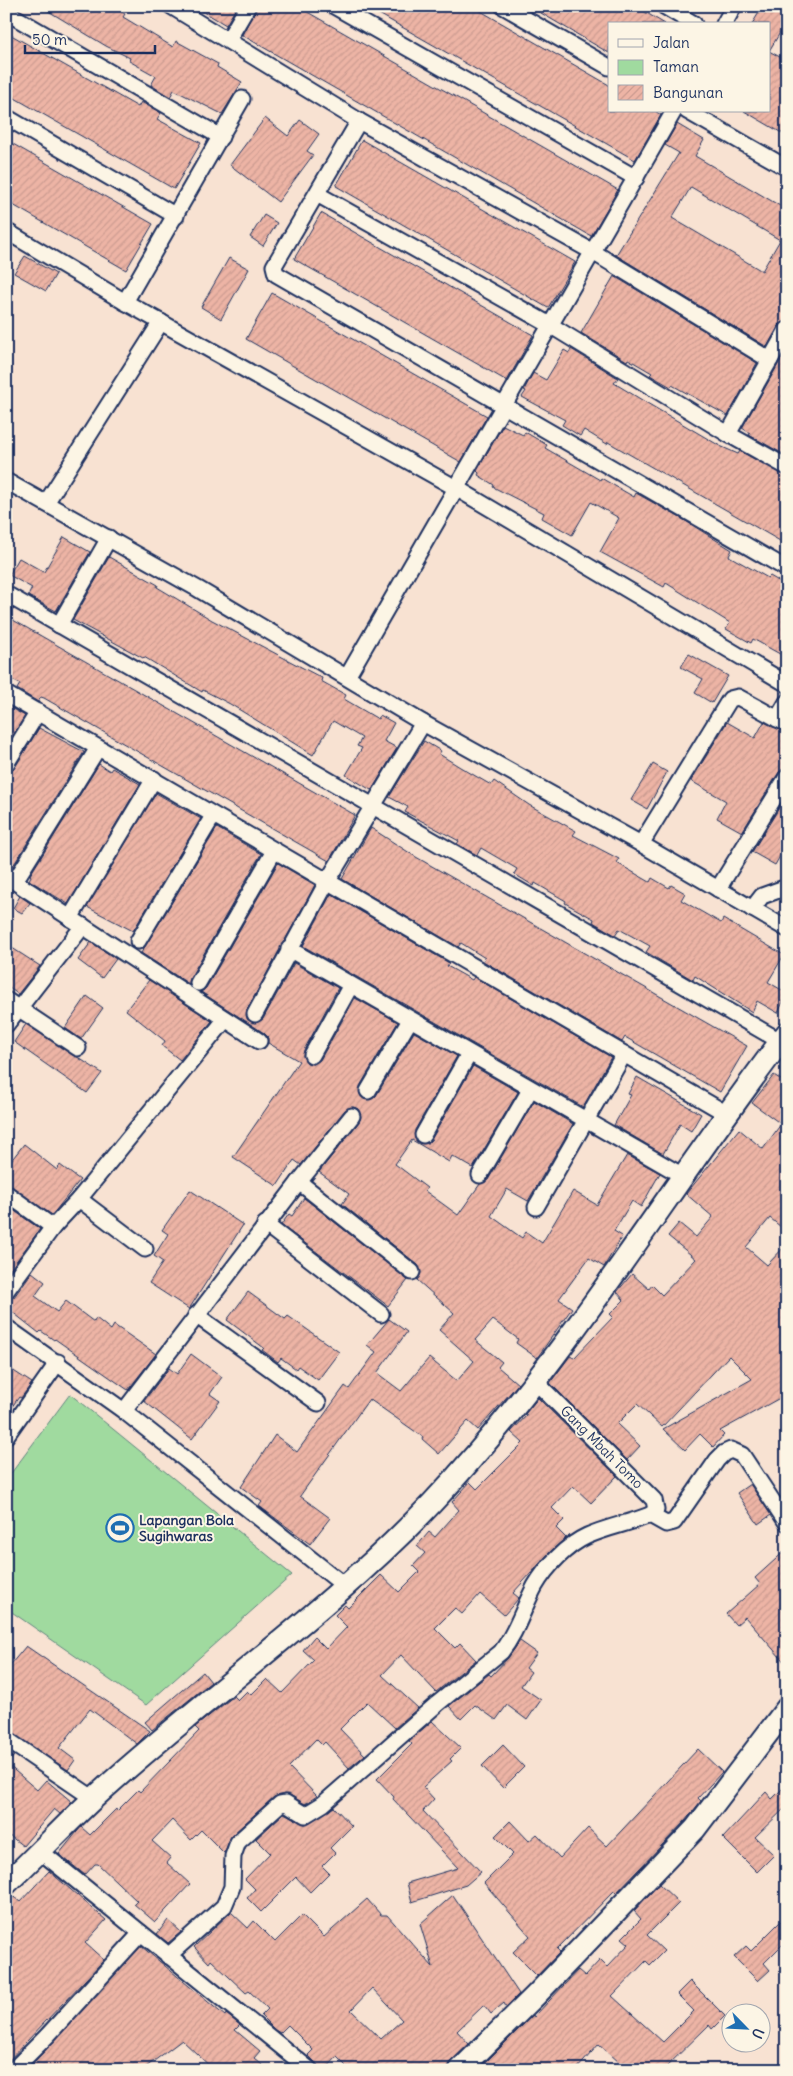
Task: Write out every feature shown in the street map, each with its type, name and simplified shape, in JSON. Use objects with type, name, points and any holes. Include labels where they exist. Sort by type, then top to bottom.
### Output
[{"type":"street","points":[[170,6],[359,121],[592,252],[770,360]]},
{"type":"street","points":[[228,40],[248,6]]},
{"type":"street","points":[[334,6],[636,178]]},
{"type":"street","points":[[502,6],[608,66]]},
{"type":"street","points":[[664,6],[691,22]]},
{"type":"street","points":[[725,22],[734,6]]},
{"type":"street","points":[[6,12],[220,137]]},
{"type":"street","points":[[125,302],[242,99]]},
{"type":"street","points":[[347,677],[673,112]]},
{"type":"street","points":[[689,112],[787,168]]},
{"type":"street","points":[[6,117],[176,216]]},
{"type":"street","points":[[359,121],[274,266],[276,274],[503,407],[787,568]]},
{"type":"street","points":[[317,194],[550,325],[728,434],[786,465]]},
{"type":"street","points":[[6,231],[125,302],[456,488],[787,684]]},
{"type":"street","points":[[49,505],[161,322]]},
{"type":"street","points":[[728,434],[787,330]]},
{"type":"street","points":[[6,481],[109,538],[423,723],[641,844],[787,929]]},
{"type":"street","points":[[60,624],[109,538]]},
{"type":"street","points":[[6,594],[372,807],[783,1037],[683,1176],[610,1282],[536,1382],[434,1501],[397,1539],[345,1586],[94,1799],[6,1884]]},
{"type":"street","points":[[6,694],[727,1114]]},
{"type":"street","points":[[641,844],[730,700],[738,697],[782,721],[787,702]]},
{"type":"street","points":[[6,764],[38,712]]},
{"type":"street","points":[[255,1014],[327,882],[423,723]]},
{"type":"street","points":[[98,748],[11,878],[259,1042]]},
{"type":"street","points":[[718,889],[787,777]]},
{"type":"street","points":[[6,1025],[19,1009],[76,922],[154,780]]},
{"type":"street","points":[[138,941],[213,816]]},
{"type":"street","points":[[198,983],[274,851]]},
{"type":"street","points":[[752,909],[762,896],[787,888]]},
{"type":"street","points":[[289,949],[530,1090],[683,1176]]},
{"type":"street","points":[[312,1055],[351,985]]},
{"type":"street","points":[[6,1000],[78,1048]]},
{"type":"street","points":[[6,1291],[53,1227],[79,1199],[225,1020]]},
{"type":"street","points":[[368,1091],[410,1020]]},
{"type":"street","points":[[423,1135],[470,1054]]},
{"type":"street","points":[[536,1207],[624,1054]]},
{"type":"street","points":[[480,1174],[530,1090]]},
{"type":"street","points":[[124,1411],[265,1224],[352,1116]]},
{"type":"street","points":[[299,1182],[412,1272]]},
{"type":"street","points":[[6,1193],[53,1227]]},
{"type":"street","points":[[79,1199],[145,1249]]},
{"type":"street","points":[[265,1224],[381,1314]]},
{"type":"street","points":[[196,1315],[318,1403]]},
{"type":"street","points":[[6,1327],[58,1362],[124,1411],[345,1586]]},
{"type":"street","points":[[6,1436],[58,1362]]},
{"type":"street","name":"Gang Mbah Tomo","points":[[536,1382],[654,1500],[658,1519]]},
{"type":"street","points":[[168,1956],[228,1901],[232,1887],[232,1856],[241,1838],[280,1804],[286,1803],[305,1815],[324,1804],[437,1704],[501,1652],[511,1637],[535,1586],[573,1544],[587,1536],[658,1519],[671,1524],[679,1517],[717,1460],[724,1452],[731,1450],[742,1455],[787,1523]]},
{"type":"street","points":[[460,2070],[536,1995],[695,1829],[787,1708]]},
{"type":"street","points":[[6,1739],[94,1799]]},
{"type":"street","points":[[40,1851],[310,2070]]},
{"type":"street","points":[[13,2070],[47,2036],[141,1933]]},
{"type":"green space","name":"Lapangan Bola Sugihwaras","points":[[70,1394],[292,1575],[146,1705],[6,1608],[6,1480]]},
{"type":"building","points":[[40,6],[112,6],[125,14],[123,17],[173,47],[176,41],[218,64],[217,67],[242,82],[222,114],[174,90],[170,97],[151,85],[156,76],[129,61],[130,58],[106,46]]},
{"type":"building","points":[[194,6],[237,6],[226,25]]},
{"type":"building","points":[[257,6],[297,6],[618,190],[591,236],[242,35]]},
{"type":"building","points":[[365,6],[472,6],[608,84],[608,112],[656,112],[661,115],[635,160]]},
{"type":"building","points":[[529,6],[635,6],[662,22],[608,22],[608,52]]},
{"type":"building","points":[[763,6],[787,6],[787,21],[770,49],[770,22],[753,22]]},
{"type":"building","points":[[6,32],[138,107],[141,102],[161,113],[157,119],[201,143],[174,189],[6,93]]},
{"type":"building","points":[[770,52],[787,61],[787,136],[746,112],[770,112]]},
{"type":"building","points":[[265,118],[288,136],[300,120],[319,134],[307,151],[313,155],[278,202],[230,165]]},
{"type":"building","points":[[677,124],[704,140],[695,156],[787,210],[787,321],[779,325],[767,347],[616,255],[679,153],[665,145]],"holes":[[[691,187],[780,240],[762,271],[672,218]]]},
{"type":"building","points":[[6,140],[153,224],[126,270],[6,201]]},
{"type":"building","points":[[362,140],[575,262],[548,308],[336,186]]},
{"type":"building","points":[[321,213],[533,335],[507,381],[294,259]]},
{"type":"building","points":[[264,215],[277,223],[263,246],[250,237]]},
{"type":"building","points":[[25,256],[56,274],[46,291],[14,273]]},
{"type":"building","points":[[229,258],[249,269],[221,319],[201,307]]},
{"type":"building","points":[[614,276],[757,363],[728,416],[672,385],[671,387],[650,375],[652,373],[628,359],[627,361],[581,333]]},
{"type":"building","points":[[272,293],[487,416],[461,462],[246,339]]},
{"type":"building","points":[[571,349],[618,378],[614,383],[720,446],[738,454],[740,451],[787,476],[787,545],[608,442],[607,444],[584,430],[580,436],[562,425],[565,420],[522,397],[533,373],[546,380],[564,350],[569,353]]},
{"type":"building","points":[[787,349],[787,456],[749,435],[750,433],[742,428]]},
{"type":"building","points":[[503,425],[523,435],[525,432],[547,445],[545,448],[600,480],[601,478],[634,497],[636,493],[684,520],[732,550],[729,556],[768,578],[770,576],[787,586],[787,658],[753,639],[751,643],[726,629],[730,623],[666,583],[664,587],[600,552],[619,518],[591,502],[572,535],[542,518],[544,513],[493,487],[494,485],[478,475],[477,471]]},
{"type":"building","points":[[64,537],[90,552],[56,611],[28,596],[32,588],[9,575],[19,558],[44,572]]},
{"type":"building","points":[[109,557],[158,585],[157,587],[212,620],[322,678],[321,681],[346,695],[344,699],[378,719],[380,715],[394,723],[384,741],[397,748],[373,788],[371,790],[346,775],[362,748],[357,746],[362,738],[333,721],[313,755],[230,704],[203,690],[202,692],[144,657],[73,620]]},
{"type":"building","points":[[6,616],[355,815],[329,861],[44,698],[41,697],[38,702],[17,689],[20,684],[6,677]]},
{"type":"building","points":[[689,654],[728,676],[712,703],[695,693],[703,679],[681,667]]},
{"type":"building","points":[[6,707],[25,716],[6,746]]},
{"type":"building","points":[[727,722],[755,738],[764,722],[787,733],[787,768],[779,772],[742,832],[717,818],[726,801],[691,781]]},
{"type":"building","points":[[39,728],[84,752],[13,866],[6,862],[6,773],[14,769]]},
{"type":"building","points":[[424,741],[441,751],[439,754],[460,767],[491,785],[494,781],[529,805],[576,831],[573,835],[619,859],[617,863],[650,882],[652,878],[669,888],[671,885],[685,893],[681,900],[721,923],[723,919],[784,955],[768,982],[787,993],[778,1013],[757,1001],[752,1012],[695,976],[693,980],[646,952],[650,946],[619,929],[615,935],[593,922],[594,919],[565,903],[566,901],[535,883],[534,886],[514,874],[517,869],[481,848],[477,855],[457,844],[459,841],[405,812],[408,807],[389,797]]},
{"type":"building","points":[[99,764],[110,771],[112,768],[140,784],[68,904],[29,880],[30,875]]},
{"type":"building","points":[[653,764],[667,772],[647,809],[631,800]]},
{"type":"building","points":[[156,793],[201,819],[133,931],[87,907]]},
{"type":"building","points":[[787,795],[787,844],[775,865],[752,852]]},
{"type":"building","points":[[217,828],[261,854],[190,978],[189,984],[141,953]]},
{"type":"building","points":[[371,828],[416,857],[747,1046],[720,1092],[625,1037],[622,1042],[483,961],[485,958],[461,943],[458,947],[342,879]]},
{"type":"building","points":[[278,863],[315,885],[247,1010],[247,1019],[255,1023],[263,1019],[294,963],[338,988],[304,1050],[303,1056],[307,1063],[313,1064],[320,1060],[355,998],[398,1022],[360,1086],[360,1095],[364,1099],[372,1099],[376,1096],[414,1032],[457,1056],[415,1130],[415,1139],[419,1143],[427,1143],[431,1140],[473,1066],[518,1092],[473,1168],[452,1156],[449,1162],[412,1140],[395,1164],[427,1188],[425,1191],[458,1215],[480,1184],[488,1180],[534,1101],[573,1124],[528,1201],[507,1189],[491,1216],[522,1238],[526,1232],[542,1243],[573,1191],[597,1205],[627,1155],[660,1173],[641,1207],[632,1201],[614,1231],[622,1236],[604,1267],[589,1258],[559,1299],[572,1308],[537,1358],[516,1343],[518,1339],[493,1320],[475,1340],[502,1362],[498,1367],[518,1384],[478,1430],[468,1421],[439,1454],[422,1439],[423,1437],[369,1399],[300,1496],[330,1518],[310,1544],[259,1506],[262,1502],[241,1487],[275,1435],[297,1452],[345,1386],[349,1389],[376,1352],[367,1345],[389,1319],[407,1332],[377,1373],[401,1391],[429,1358],[457,1381],[474,1361],[439,1330],[454,1313],[417,1280],[421,1273],[418,1265],[342,1204],[349,1194],[319,1172],[359,1122],[361,1117],[358,1109],[353,1107],[345,1110],[301,1165],[294,1160],[277,1186],[233,1157],[299,1061],[268,1043],[268,1037],[264,1033],[201,992],[206,988]]},
{"type":"building","points":[[331,894],[449,963],[447,966],[472,980],[474,977],[611,1057],[583,1107],[303,946]]},
{"type":"building","points":[[20,896],[30,903],[22,913],[13,908]]},
{"type":"building","points":[[91,942],[116,959],[102,978],[78,960]]},
{"type":"building","points":[[6,944],[40,966],[18,994],[6,986]]},
{"type":"building","points":[[149,980],[212,1021],[180,1060],[162,1046],[165,1041],[126,1010]]},
{"type":"building","points":[[87,996],[103,1008],[81,1039],[65,1028]]},
{"type":"building","points":[[26,1024],[102,1073],[87,1093],[14,1042]]},
{"type":"building","points":[[774,1075],[787,1084],[787,1232],[770,1218],[746,1247],[767,1265],[787,1244],[787,1394],[720,1431],[724,1435],[713,1447],[700,1434],[685,1450],[663,1429],[752,1379],[729,1356],[662,1427],[637,1404],[617,1424],[640,1446],[627,1460],[550,1383],[570,1356],[574,1358],[613,1317],[610,1314],[624,1300],[617,1292],[632,1274],[649,1289],[652,1285],[662,1295],[696,1259],[668,1236],[679,1223],[696,1237],[713,1217],[686,1194],[739,1129],[763,1149],[781,1124],[752,1103]]},
{"type":"building","points":[[637,1077],[701,1114],[691,1131],[680,1124],[663,1154],[614,1125],[631,1095],[628,1094]]},
{"type":"building","points":[[24,1144],[57,1170],[60,1165],[80,1180],[52,1215],[6,1184],[6,1167]]},
{"type":"building","points":[[190,1190],[243,1225],[189,1309],[149,1283],[163,1262],[154,1256],[168,1234],[162,1230]]},
{"type":"building","points":[[304,1198],[408,1280],[388,1306],[281,1225],[289,1214],[292,1216]]},
{"type":"building","points":[[6,1205],[40,1229],[6,1275]]},
{"type":"building","points":[[32,1272],[45,1282],[35,1296],[57,1312],[66,1301],[94,1322],[96,1318],[111,1330],[114,1325],[156,1354],[128,1390],[55,1339],[41,1331],[39,1333],[6,1307],[6,1300],[14,1297]]},
{"type":"building","points":[[248,1292],[285,1319],[288,1316],[339,1352],[318,1380],[298,1366],[296,1369],[281,1358],[278,1362],[262,1350],[264,1348],[227,1320]]},
{"type":"building","points":[[191,1354],[222,1377],[210,1394],[220,1401],[192,1439],[144,1401],[169,1368],[177,1374]]},
{"type":"building","points":[[6,1366],[32,1383],[6,1415]]},
{"type":"building","points":[[538,1398],[617,1476],[591,1503],[573,1486],[552,1508],[564,1520],[556,1528],[566,1538],[551,1551],[513,1593],[519,1598],[504,1615],[480,1594],[462,1614],[455,1608],[435,1628],[455,1648],[460,1643],[476,1660],[436,1692],[401,1655],[382,1675],[418,1708],[395,1728],[367,1702],[340,1729],[365,1755],[349,1768],[325,1742],[322,1745],[316,1739],[289,1767],[317,1796],[305,1804],[290,1795],[284,1794],[274,1797],[232,1835],[224,1853],[201,1830],[191,1840],[172,1820],[152,1841],[171,1858],[167,1863],[190,1884],[155,1922],[134,1904],[137,1901],[98,1864],[95,1864],[85,1875],[59,1854],[81,1827],[90,1835],[138,1790],[140,1792],[199,1731],[195,1727],[234,1696],[238,1700],[247,1691],[251,1695],[267,1679],[282,1693],[314,1660],[303,1650],[314,1637],[326,1649],[347,1627],[335,1615],[345,1605],[348,1608],[381,1575],[399,1592],[419,1572],[413,1566],[425,1553],[417,1546],[429,1532],[435,1537],[459,1510],[452,1502],[470,1482],[477,1489],[523,1443],[511,1432],[527,1415],[525,1414]]},
{"type":"building","points":[[750,1484],[771,1515],[758,1524],[737,1493]]},
{"type":"building","points":[[787,1549],[787,1665],[745,1617],[736,1625],[726,1614],[760,1584],[755,1578]]},
{"type":"building","points":[[520,1641],[537,1653],[526,1668],[531,1672],[521,1686],[541,1700],[527,1720],[507,1705],[496,1720],[475,1705],[461,1719],[449,1706],[489,1674],[491,1676],[508,1658]]},
{"type":"building","points":[[26,1646],[150,1731],[137,1744],[90,1709],[59,1748],[75,1760],[68,1770],[6,1730],[6,1670]]},
{"type":"building","points":[[203,1672],[211,1682],[152,1730],[145,1722]]},
{"type":"building","points":[[432,1721],[461,1748],[450,1759],[452,1761],[423,1787],[434,1799],[423,1811],[481,1872],[466,1885],[412,1902],[407,1883],[458,1868],[393,1799],[394,1797],[377,1779],[412,1744],[409,1741]]},
{"type":"building","points":[[503,1745],[524,1767],[503,1788],[482,1766]]},
{"type":"building","points":[[698,1749],[722,1772],[698,1798],[701,1801],[685,1821],[616,1893],[614,1891],[557,1949],[560,1952],[537,1976],[513,1952],[530,1936],[484,1883],[513,1854],[495,1836],[510,1821],[529,1841],[537,1834],[560,1858],[588,1828],[607,1846]]},
{"type":"building","points":[[6,1751],[14,1756],[7,1764],[37,1790],[46,1780],[72,1802],[60,1814],[54,1809],[23,1846],[6,1833]]},
{"type":"building","points":[[787,1784],[787,1806],[755,1837],[774,1855],[757,1872],[723,1838],[766,1792],[772,1799]]},
{"type":"building","points":[[334,1807],[352,1826],[330,1848],[335,1853],[322,1866],[329,1873],[310,1892],[296,1877],[261,1912],[247,1898],[255,1889],[245,1879],[270,1853],[256,1839],[284,1813],[305,1824]]},
{"type":"building","points":[[49,1871],[106,1920],[85,1943],[104,1960],[8,2061],[6,2059],[6,1905],[14,1897],[20,1902]]},
{"type":"building","points":[[659,1884],[679,1903],[647,1935],[664,1951],[650,1965],[646,1961],[612,1996],[663,2042],[694,2011],[677,1994],[690,1981],[720,2011],[720,2021],[712,2029],[709,2025],[663,2070],[614,2070],[620,2063],[599,2044],[576,2070],[478,2070],[533,2015],[534,2017],[578,1970],[585,1976],[600,1960],[607,1967],[629,1944],[622,1938],[641,1919],[634,1911]]},
{"type":"building","points":[[453,1895],[519,1994],[506,2007],[504,2003],[491,2014],[484,2005],[457,2031],[469,2044],[451,2061],[448,2070],[350,2070],[337,2057],[323,2070],[308,2055],[313,2050],[288,2025],[280,2033],[275,2030],[261,2016],[268,2009],[249,1991],[246,1993],[211,1960],[209,1963],[194,1947],[231,1912],[248,1928],[254,1921],[275,1942],[302,1915],[324,1937],[367,1899],[381,1915],[387,1915],[433,1967],[420,1924]],"holes":[[[372,1988],[402,2020],[381,2039],[351,2010]]]},
{"type":"building","points":[[787,1915],[787,1940],[764,1963],[770,1970],[758,1981],[734,1957],[746,1946],[751,1951]]},
{"type":"building","points":[[168,1920],[181,1932],[168,1943],[157,1934]]},
{"type":"building","points":[[141,1946],[225,2016],[226,2014],[240,2025],[235,2030],[260,2051],[254,2058],[268,2070],[214,2070],[182,2040],[142,2070],[27,2070]]},
{"type":"place","name":"Lapangan Bola Sugihwaras","points":[[120,1528]]}]
